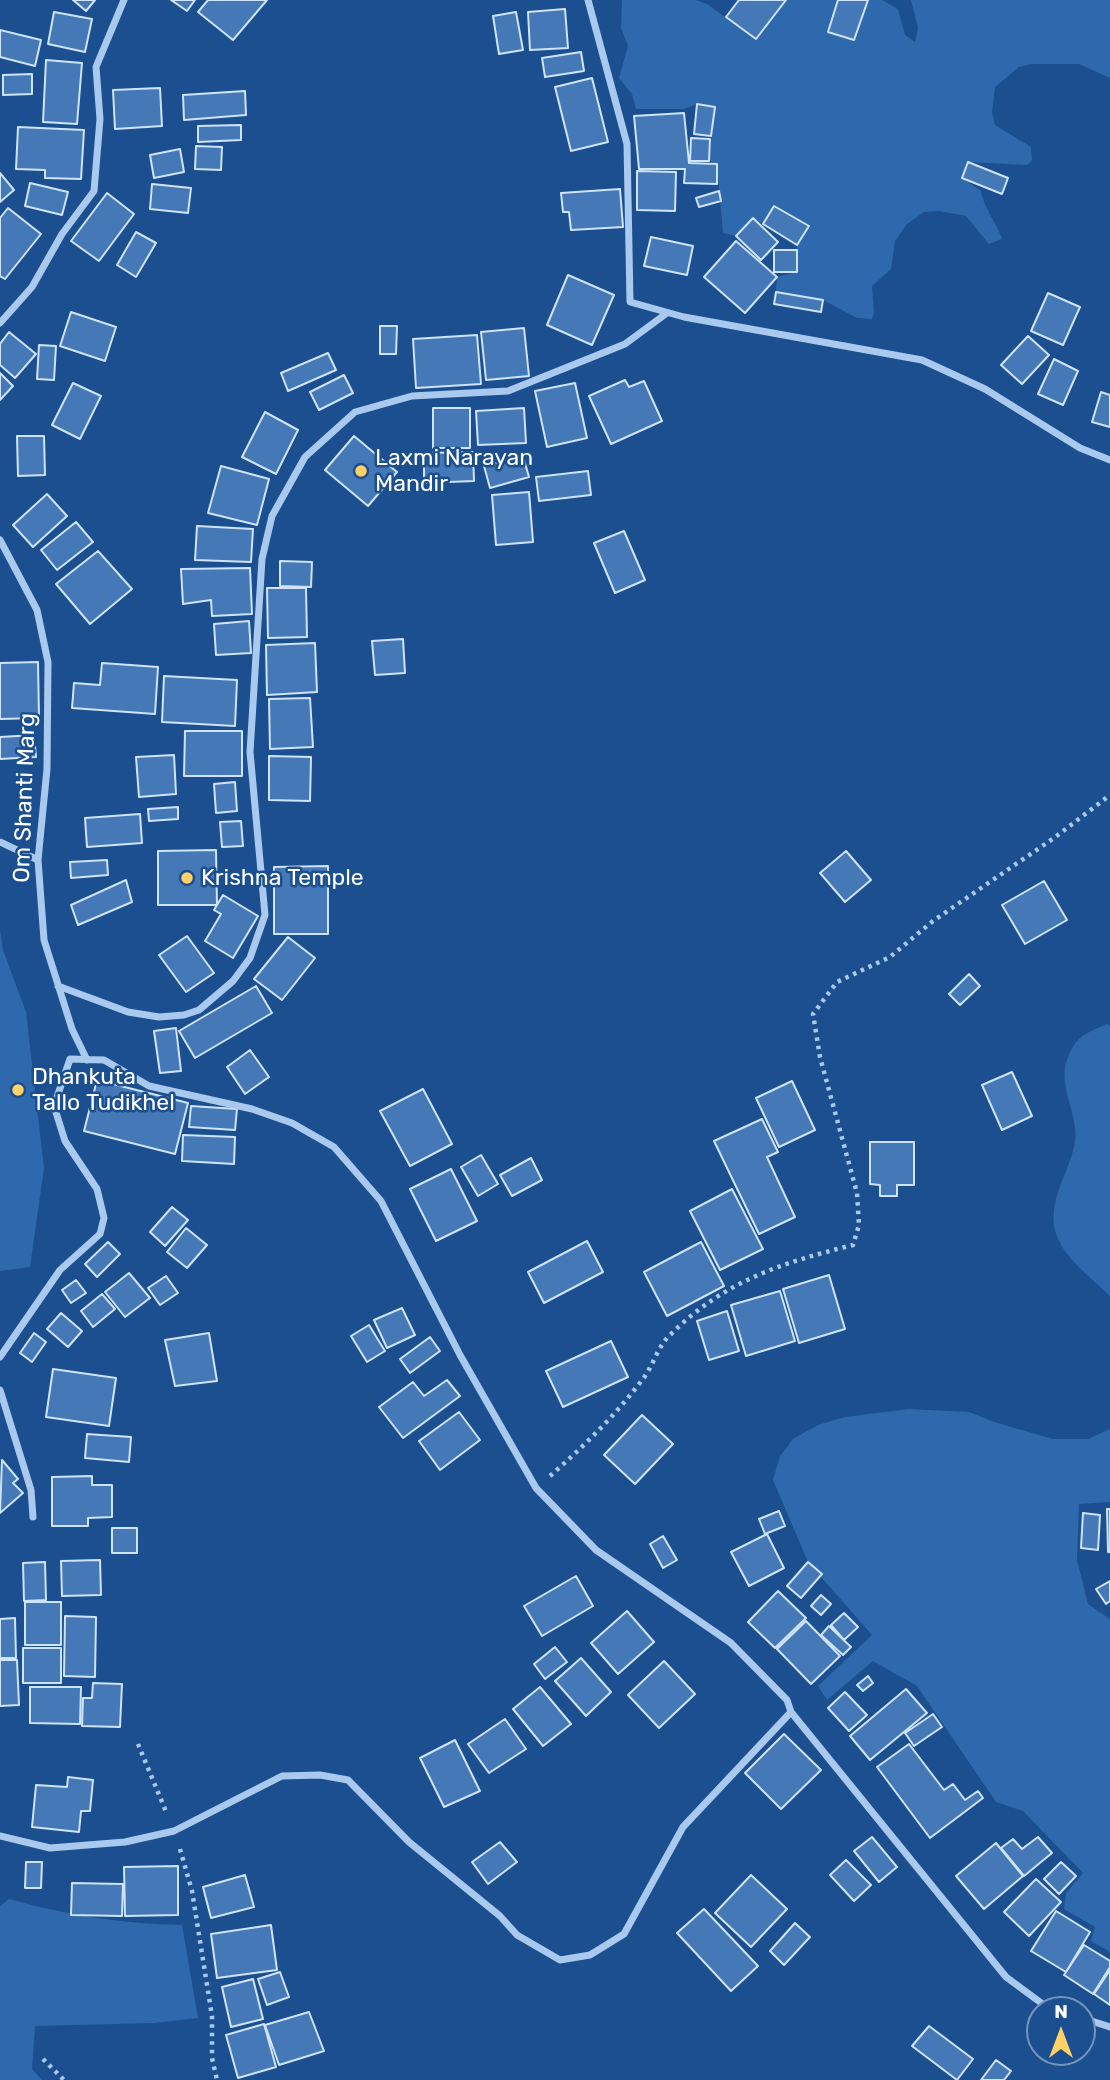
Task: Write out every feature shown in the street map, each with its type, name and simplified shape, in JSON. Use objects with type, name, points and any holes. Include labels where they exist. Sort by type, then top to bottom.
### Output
[{"type":"street","points":[[0,323],[32,287],[62,234],[94,191],[100,119],[96,67],[124,0]]},
{"type":"street","points":[[588,0],[626,144],[629,302],[667,313],[922,360],[985,388],[1080,448],[1110,460]]},
{"type":"street","points":[[58,986],[128,1012],[159,1017],[184,1016],[199,1010],[233,981],[250,958],[265,915],[250,752],[261,559],[272,516],[305,457],[355,412],[412,397],[508,391],[625,344],[667,313]]},
{"type":"street","name":"Om Shanti Marg","points":[[0,540],[37,610],[48,662],[47,769],[38,860],[44,940],[58,986],[87,1060]]},
{"type":"street","points":[[0,842],[38,860]]},
{"type":"street","points":[[0,1357],[60,1270],[100,1234],[104,1218],[97,1189],[65,1141],[54,1106],[70,1059],[104,1060],[149,1086],[252,1109],[292,1123],[334,1147],[381,1201],[460,1355],[536,1488],[596,1549],[731,1643],[787,1700],[791,1712],[1006,1977],[1032,1996]]},
{"type":"street","points":[[0,1390],[31,1490],[33,1517]]},
{"type":"street","points":[[0,1836],[50,1848],[125,1842],[174,1831],[282,1776],[320,1775],[348,1780],[409,1842],[500,1916],[517,1935],[560,1960],[590,1955],[624,1934],[683,1828],[791,1712]]},
{"type":"path","points":[[536,1488],[589,1441],[644,1378],[667,1337],[711,1297],[787,1261],[853,1245],[859,1225],[857,1193],[820,1056],[813,1014],[837,982],[890,957],[933,921],[1110,796]]},
{"type":"path","points":[[138,1744],[174,1831],[192,1891],[212,2016],[212,2058],[217,2080]]},
{"type":"path","points":[[43,2059],[64,2080]]},
{"type":"shaded area","points":[[622,0],[696,0],[707,4],[756,39],[786,0],[838,0],[828,32],[854,40],[868,0],[882,0],[898,9],[905,35],[915,42],[918,28],[911,0],[1110,0],[1110,78],[1079,64],[1032,64],[1019,67],[995,87],[992,112],[995,125],[1031,147],[1032,160],[1027,165],[968,162],[962,178],[981,191],[1002,239],[989,244],[966,216],[939,211],[924,212],[907,224],[895,241],[891,269],[872,286],[872,319],[857,318],[823,300],[776,292],[777,277],[797,272],[797,245],[808,226],[774,206],[763,224],[753,218],[736,236],[723,233],[717,164],[709,161],[715,107],[697,104],[684,109],[636,109],[632,94],[619,78],[628,46],[621,28]]},
{"type":"shaded area","name":"Dhankuta Tallo Tudikhel","points":[[0,931],[3,950],[26,1012],[44,1168],[30,1267],[0,1271]]},
{"type":"shaded area","points":[[1107,1024],[1110,1026],[1110,1296],[1077,1266],[1066,1252],[1055,1231],[1053,1218],[1058,1193],[1075,1142],[1065,1067],[1071,1050],[1079,1039]]},
{"type":"shaded area","points":[[909,1409],[969,1412],[1053,1439],[1088,1439],[1110,1429],[1110,1502],[1079,1504],[1077,1560],[1088,1604],[1110,1619],[1110,1952],[1091,1941],[1095,1927],[1064,1909],[1066,1893],[1083,1873],[1023,1811],[996,1802],[917,1686],[873,1661],[827,1700],[818,1686],[872,1635],[808,1562],[773,1480],[780,1456],[793,1439],[818,1425],[845,1417]]},
{"type":"shaded area","points":[[9,1899],[95,1918],[182,1925],[198,2018],[154,2023],[35,2026],[32,2069],[42,2080],[0,2080],[0,1906]]},
{"type":"building","points":[[73,0],[95,0],[86,11]]},
{"type":"building","points":[[171,0],[195,0],[187,11]]},
{"type":"building","points":[[208,0],[267,0],[233,40],[198,12]]},
{"type":"building","points":[[739,0],[786,0],[756,39],[726,17]]},
{"type":"building","points":[[838,0],[868,0],[854,40],[828,32]]},
{"type":"building","points":[[565,9],[568,48],[530,50],[528,12]]},
{"type":"building","points":[[54,12],[92,19],[85,52],[48,44]]},
{"type":"building","points":[[516,12],[523,50],[499,54],[493,16]]},
{"type":"building","points":[[0,30],[41,40],[35,66],[0,57]]},
{"type":"building","points":[[581,52],[584,71],[545,77],[542,58]]},
{"type":"building","points":[[46,60],[82,63],[77,124],[43,122]]},
{"type":"building","points":[[32,74],[32,94],[3,95],[3,75]]},
{"type":"building","points":[[592,78],[608,142],[571,151],[555,87]]},
{"type":"building","points":[[160,88],[162,126],[115,129],[113,90]]},
{"type":"building","points":[[245,91],[246,115],[184,120],[183,95]]},
{"type":"building","points":[[697,104],[715,107],[711,136],[694,134]]},
{"type":"building","points":[[684,113],[689,163],[717,164],[717,184],[684,183],[685,169],[639,169],[634,116]]},
{"type":"building","points":[[241,125],[241,140],[198,142],[198,126]]},
{"type":"building","points":[[18,127],[84,130],[81,179],[45,178],[45,170],[16,169]]},
{"type":"building","points":[[691,138],[710,139],[709,161],[690,161]]},
{"type":"building","points":[[196,146],[222,147],[221,170],[195,169]]},
{"type":"building","points":[[180,149],[184,172],[154,178],[150,155]]},
{"type":"building","points":[[968,162],[1008,178],[1002,194],[962,178]]},
{"type":"building","points":[[637,171],[676,172],[675,211],[637,210]]},
{"type":"building","points":[[0,173],[14,190],[0,202]]},
{"type":"building","points":[[30,183],[68,192],[62,215],[25,206]]},
{"type":"building","points":[[152,184],[191,188],[188,213],[150,209]]},
{"type":"building","points":[[620,189],[623,227],[571,230],[569,212],[563,212],[561,193]]},
{"type":"building","points":[[719,191],[721,201],[699,207],[696,198]]},
{"type":"building","points":[[107,193],[134,214],[99,261],[71,241]]},
{"type":"building","points":[[774,206],[809,226],[797,245],[763,224]]},
{"type":"building","points":[[8,208],[41,234],[5,279],[0,276],[0,218]]},
{"type":"building","points":[[753,218],[778,242],[761,260],[736,236]]},
{"type":"building","points":[[136,232],[156,243],[136,277],[117,265]]},
{"type":"building","points":[[651,237],[693,246],[687,275],[644,266]]},
{"type":"building","points":[[736,241],[777,277],[745,313],[704,277]]},
{"type":"building","points":[[774,250],[797,250],[797,272],[774,272]]},
{"type":"building","points":[[568,275],[614,295],[592,345],[547,325]]},
{"type":"building","points":[[776,292],[823,300],[821,312],[774,304]]},
{"type":"building","points":[[1048,293],[1080,307],[1063,345],[1031,331]]},
{"type":"building","points":[[71,312],[116,327],[105,361],[60,346]]},
{"type":"building","points":[[380,326],[397,326],[396,354],[380,354]]},
{"type":"building","points":[[524,328],[529,376],[486,380],[481,332]]},
{"type":"building","points":[[9,332],[36,354],[15,378],[0,365],[0,344]]},
{"type":"building","points":[[477,335],[481,384],[416,388],[413,339]]},
{"type":"building","points":[[1028,336],[1049,355],[1022,384],[1001,365]]},
{"type":"building","points":[[39,345],[56,346],[54,380],[37,379]]},
{"type":"building","points":[[328,353],[336,370],[288,391],[281,373]]},
{"type":"building","points":[[1054,359],[1078,371],[1063,405],[1038,394]]},
{"type":"building","points":[[0,373],[13,386],[0,400]]},
{"type":"building","points":[[344,375],[353,393],[319,410],[310,392]]},
{"type":"building","points":[[625,380],[629,387],[644,381],[662,421],[611,444],[589,396]]},
{"type":"building","points":[[73,383],[101,396],[80,439],[52,425]]},
{"type":"building","points":[[575,383],[587,438],[547,447],[535,391]]},
{"type":"building","points":[[1101,392],[1110,395],[1110,427],[1092,422]]},
{"type":"building","points":[[433,408],[470,408],[470,448],[433,448]]},
{"type":"building","points":[[524,408],[526,443],[478,445],[476,411]]},
{"type":"building","points":[[265,412],[298,430],[276,474],[242,457]]},
{"type":"building","points":[[17,436],[44,436],[45,475],[18,476]]},
{"type":"building","name":"Laxmi Narayan Mandir","points":[[354,436],[397,472],[368,506],[325,470]]},
{"type":"building","points":[[473,452],[474,481],[424,483],[424,453]]},
{"type":"building","points":[[523,456],[529,477],[490,488],[484,466]]},
{"type":"building","points":[[221,466],[269,479],[257,525],[208,513]]},
{"type":"building","points":[[588,471],[591,495],[539,501],[536,477]]},
{"type":"building","points":[[529,492],[533,542],[496,545],[492,495]]},
{"type":"building","points":[[47,494],[67,516],[33,547],[13,525]]},
{"type":"building","points":[[76,522],[93,542],[57,570],[41,550]]},
{"type":"building","points":[[197,526],[253,529],[251,562],[195,560]]},
{"type":"building","points":[[624,531],[645,580],[615,593],[594,543]]},
{"type":"building","points":[[98,551],[132,589],[90,624],[56,584]]},
{"type":"building","points":[[280,561],[312,562],[311,587],[280,586]]},
{"type":"building","points":[[250,568],[252,614],[212,616],[211,600],[183,604],[181,569]]},
{"type":"building","points":[[267,588],[306,588],[307,637],[268,638]]},
{"type":"building","points":[[249,621],[251,653],[216,655],[214,624]]},
{"type":"building","points":[[403,639],[405,673],[375,675],[372,641]]},
{"type":"building","points":[[315,643],[317,692],[267,695],[266,645]]},
{"type":"building","points":[[38,662],[39,718],[0,719],[0,663]]},
{"type":"building","points":[[102,663],[158,667],[155,714],[72,708],[74,683],[100,685]]},
{"type":"building","points":[[164,676],[237,680],[235,726],[162,722]]},
{"type":"building","points":[[310,698],[313,747],[270,749],[269,699]]},
{"type":"building","points":[[185,731],[242,731],[242,776],[184,776]]},
{"type":"building","points":[[34,735],[36,757],[0,759],[0,737]]},
{"type":"building","points":[[174,755],[176,794],[139,797],[136,757]]},
{"type":"building","points":[[269,756],[311,757],[310,801],[269,800]]},
{"type":"building","points":[[235,782],[237,811],[216,813],[214,784]]},
{"type":"building","points":[[178,807],[178,819],[149,821],[148,809]]},
{"type":"building","points":[[140,814],[142,843],[87,847],[85,818]]},
{"type":"building","points":[[241,821],[243,846],[222,847],[220,822]]},
{"type":"building","name":"Krishna Temple","points":[[216,850],[217,905],[158,905],[158,851]]},
{"type":"building","points":[[846,851],[871,880],[845,902],[820,873]]},
{"type":"building","points":[[107,860],[108,875],[71,878],[70,862]]},
{"type":"building","points":[[328,866],[328,934],[274,934],[274,867]]},
{"type":"building","points":[[126,880],[132,902],[78,925],[71,905]]},
{"type":"building","points":[[1044,881],[1067,920],[1025,944],[1002,905]]},
{"type":"building","points":[[223,895],[258,916],[233,958],[205,941],[221,914],[214,910]]},
{"type":"building","points":[[187,936],[214,973],[186,992],[159,955]]},
{"type":"building","points":[[288,937],[315,958],[282,1000],[254,979]]},
{"type":"building","points":[[969,974],[980,986],[960,1005],[949,994]]},
{"type":"building","points":[[256,986],[272,1013],[195,1058],[179,1031]]},
{"type":"building","points":[[176,1028],[181,1071],[160,1073],[154,1031]]},
{"type":"building","points":[[250,1050],[269,1077],[245,1094],[227,1067]]},
{"type":"building","points":[[1012,1072],[1032,1116],[1002,1130],[982,1085]]},
{"type":"building","points":[[97,1080],[188,1103],[175,1154],[84,1131]]},
{"type":"building","points":[[792,1081],[815,1130],[779,1147],[756,1098]]},
{"type":"building","points":[[423,1089],[452,1144],[410,1166],[380,1111]]},
{"type":"building","points":[[191,1106],[237,1109],[235,1130],[189,1127]]},
{"type":"building","points":[[762,1119],[778,1152],[767,1157],[795,1217],[759,1234],[714,1141]]},
{"type":"building","points":[[183,1135],[235,1137],[234,1164],[182,1161]]},
{"type":"building","points":[[870,1142],[914,1142],[914,1185],[897,1185],[897,1196],[880,1196],[880,1185],[870,1184]]},
{"type":"building","points":[[481,1155],[498,1184],[478,1196],[461,1167]]},
{"type":"building","points":[[531,1158],[542,1180],[512,1196],[500,1175]]},
{"type":"building","points":[[451,1169],[477,1221],[436,1241],[410,1189]]},
{"type":"building","points":[[732,1189],[763,1249],[720,1270],[690,1211]]},
{"type":"building","points":[[172,1207],[188,1220],[165,1246],[150,1232]]},
{"type":"building","points":[[186,1228],[207,1245],[187,1268],[167,1252]]},
{"type":"building","points":[[587,1241],[603,1272],[544,1303],[528,1272]]},
{"type":"building","points":[[108,1242],[120,1254],[97,1277],[85,1264]]},
{"type":"building","points":[[701,1242],[724,1286],[667,1316],[644,1272]]},
{"type":"building","points":[[129,1273],[150,1298],[125,1317],[105,1292]]},
{"type":"building","points":[[829,1275],[845,1329],[799,1343],[783,1289]]},
{"type":"building","points":[[166,1276],[178,1293],[160,1305],[148,1288]]},
{"type":"building","points":[[76,1280],[86,1293],[71,1303],[62,1290]]},
{"type":"building","points":[[780,1291],[795,1341],[746,1356],[731,1305]]},
{"type":"building","points":[[102,1294],[115,1309],[93,1327],[81,1311]]},
{"type":"building","points":[[402,1308],[415,1335],[387,1348],[374,1320]]},
{"type":"building","points":[[727,1311],[739,1351],[709,1360],[697,1321]]},
{"type":"building","points":[[61,1313],[82,1331],[68,1347],[47,1329]]},
{"type":"building","points":[[369,1325],[385,1351],[367,1362],[351,1336]]},
{"type":"building","points":[[34,1333],[46,1342],[32,1362],[20,1353]]},
{"type":"building","points":[[209,1333],[217,1381],[175,1386],[165,1340]]},
{"type":"building","points":[[430,1337],[440,1351],[410,1373],[400,1359]]},
{"type":"building","points":[[611,1341],[628,1377],[563,1407],[546,1371]]},
{"type":"building","points":[[53,1369],[116,1378],[109,1426],[46,1417]]},
{"type":"building","points":[[447,1380],[460,1396],[403,1438],[379,1407],[413,1382],[424,1396]]},
{"type":"building","points":[[459,1412],[480,1440],[440,1470],[419,1441]]},
{"type":"building","points":[[642,1415],[673,1444],[635,1484],[604,1455]]},
{"type":"building","points":[[87,1434],[131,1437],[129,1462],[85,1458]]},
{"type":"building","points":[[2,1460],[18,1479],[13,1483],[23,1493],[0,1513]]},
{"type":"building","points":[[92,1476],[92,1485],[112,1485],[112,1517],[88,1518],[88,1526],[52,1526],[52,1477]]},
{"type":"building","points":[[1107,1509],[1110,1509],[1110,1552],[1108,1552]]},
{"type":"building","points":[[779,1511],[785,1526],[765,1534],[759,1519]]},
{"type":"building","points":[[1083,1513],[1100,1515],[1098,1550],[1081,1548]]},
{"type":"building","points":[[112,1528],[137,1528],[137,1553],[112,1553]]},
{"type":"building","points":[[767,1534],[784,1568],[749,1586],[731,1552]]},
{"type":"building","points":[[663,1536],[677,1560],[663,1568],[650,1544]]},
{"type":"building","points":[[100,1560],[101,1595],[62,1596],[61,1561]]},
{"type":"building","points":[[45,1562],[46,1600],[24,1601],[23,1563]]},
{"type":"building","points":[[808,1562],[822,1574],[801,1598],[787,1586]]},
{"type":"building","points":[[576,1576],[593,1606],[542,1636],[524,1606]]},
{"type":"building","points":[[1110,1581],[1110,1601],[1106,1604],[1096,1589]]},
{"type":"building","points":[[778,1591],[806,1618],[775,1648],[748,1622]]},
{"type":"building","points":[[821,1595],[831,1604],[821,1615],[811,1606]]},
{"type":"building","points":[[25,1602],[61,1602],[61,1645],[25,1645]]},
{"type":"building","points":[[627,1611],[654,1642],[618,1674],[591,1643]]},
{"type":"building","points":[[844,1613],[858,1627],[844,1640],[831,1625]]},
{"type":"building","points":[[65,1616],[96,1617],[95,1677],[64,1676]]},
{"type":"building","points":[[15,1618],[16,1658],[0,1658],[0,1619]]},
{"type":"building","points":[[806,1621],[840,1656],[811,1684],[777,1649]]},
{"type":"building","points":[[829,1626],[851,1647],[843,1655],[821,1635]]},
{"type":"building","points":[[555,1647],[567,1662],[545,1679],[534,1664]]},
{"type":"building","points":[[23,1648],[61,1648],[61,1683],[23,1683]]},
{"type":"building","points":[[581,1658],[611,1692],[586,1716],[555,1681]]},
{"type":"building","points":[[0,1660],[17,1660],[19,1705],[0,1706]]},
{"type":"building","points":[[664,1661],[695,1694],[659,1728],[628,1695]]},
{"type":"building","points":[[868,1676],[873,1683],[863,1691],[857,1685]]},
{"type":"building","points":[[93,1683],[122,1684],[120,1727],[82,1726],[83,1698],[92,1698]]},
{"type":"building","points":[[30,1687],[81,1687],[80,1724],[30,1723]]},
{"type":"building","points":[[540,1687],[571,1724],[543,1746],[513,1709]]},
{"type":"building","points":[[906,1689],[927,1713],[870,1760],[850,1736]]},
{"type":"building","points":[[845,1692],[867,1715],[849,1731],[828,1708]]},
{"type":"building","points":[[933,1714],[942,1727],[914,1746],[905,1733]]},
{"type":"building","points":[[505,1719],[526,1749],[489,1773],[468,1744]]},
{"type":"building","points":[[784,1734],[821,1770],[781,1809],[745,1773]]},
{"type":"building","points":[[455,1740],[480,1791],[444,1807],[420,1758]]},
{"type":"building","points":[[909,1744],[944,1790],[953,1784],[965,1800],[978,1791],[983,1798],[930,1838],[877,1767]]},
{"type":"building","points":[[68,1777],[93,1780],[90,1811],[81,1811],[79,1832],[32,1827],[36,1785],[67,1787]]},
{"type":"building","points":[[872,1837],[897,1867],[879,1882],[854,1851]]},
{"type":"building","points":[[1038,1837],[1052,1853],[1024,1876],[1001,1848],[1013,1839],[1022,1849]]},
{"type":"building","points":[[500,1842],[517,1862],[488,1884],[472,1862]]},
{"type":"building","points":[[996,1843],[1023,1876],[984,1909],[956,1876]]},
{"type":"building","points":[[846,1860],[871,1885],[854,1901],[830,1875]]},
{"type":"building","points":[[26,1862],[42,1862],[41,1888],[25,1888]]},
{"type":"building","points":[[1061,1862],[1076,1876],[1059,1894],[1044,1879]]},
{"type":"building","points":[[178,1866],[178,1915],[125,1916],[124,1867]]},
{"type":"building","points":[[245,1875],[254,1907],[211,1918],[203,1887]]},
{"type":"building","points":[[751,1875],[787,1909],[751,1947],[715,1913]]},
{"type":"building","points":[[1036,1879],[1061,1902],[1029,1936],[1004,1912]]},
{"type":"building","points":[[72,1883],[123,1884],[122,1916],[71,1915]]},
{"type":"building","points":[[704,1909],[758,1966],[731,1991],[677,1933]]},
{"type":"building","points":[[1056,1911],[1090,1932],[1066,1972],[1031,1951]]},
{"type":"building","points":[[795,1923],[810,1937],[784,1965],[770,1951]]},
{"type":"building","points":[[271,1925],[277,1970],[217,1978],[211,1934]]},
{"type":"building","points":[[1084,1945],[1110,1961],[1110,1967],[1093,1994],[1064,1975]]},
{"type":"building","points":[[1110,1970],[1110,2005],[1094,1994]]},
{"type":"building","points":[[280,1972],[289,1997],[267,2005],[258,1979]]},
{"type":"building","points":[[253,1979],[263,2019],[231,2027],[222,1987]]},
{"type":"building","points":[[309,2012],[324,2051],[279,2065],[265,2025]]},
{"type":"building","points":[[264,2024],[276,2067],[238,2078],[226,2035]]},
{"type":"building","points":[[929,2026],[973,2059],[957,2080],[912,2046]]},
{"type":"building","points":[[996,2060],[1011,2071],[1004,2080],[981,2080]]},
{"type":"place","name":"Laxmi Narayan Mandir","points":[[361,471]]},
{"type":"place","name":"Krishna Temple","points":[[187,878]]},
{"type":"place","name":"Dhankuta Tallo Tudikhel","points":[[18,1090]]}]
